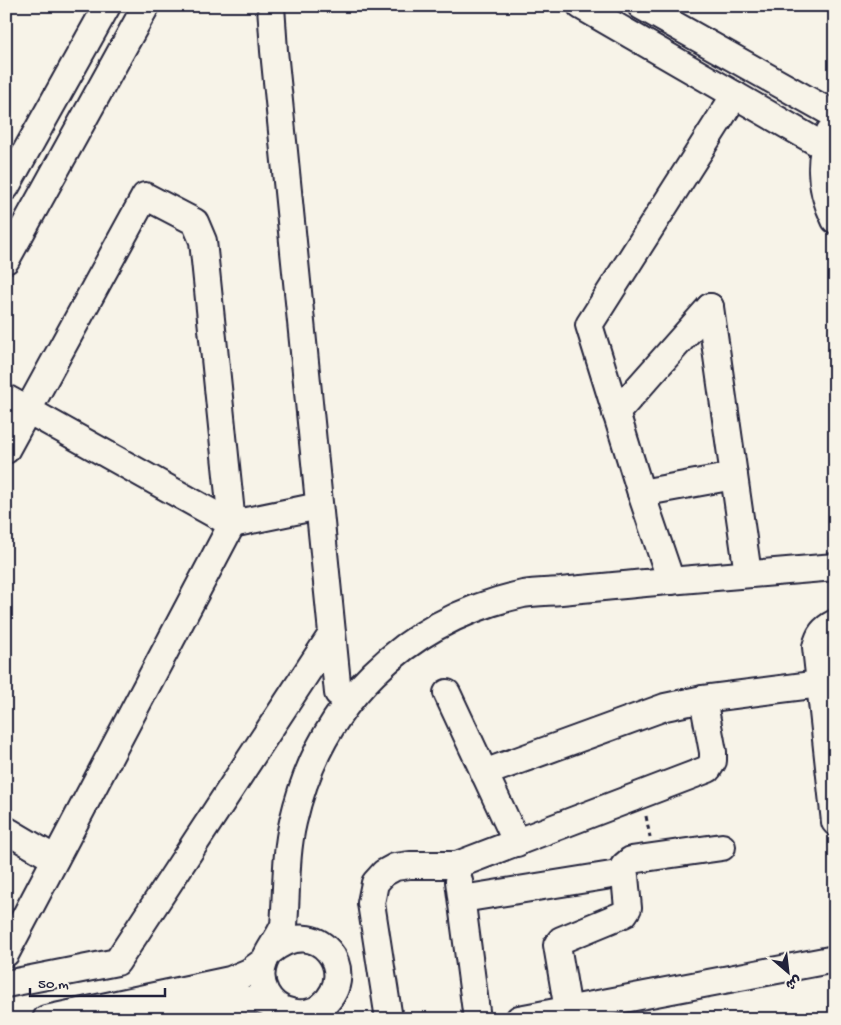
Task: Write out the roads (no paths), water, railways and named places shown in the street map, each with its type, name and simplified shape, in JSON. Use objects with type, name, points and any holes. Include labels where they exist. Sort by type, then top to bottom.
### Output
[{"type":"street","points":[[6,187],[107,6]]},
{"type":"street","points":[[6,260],[146,6]]},
{"type":"street","points":[[271,6],[338,693]]},
{"type":"street","points":[[581,6],[825,147]]},
{"type":"street","points":[[641,6],[835,115]]},
{"type":"street","points":[[670,581],[589,324],[735,95]]},
{"type":"street","points":[[835,122],[825,147],[822,179],[826,201],[835,220]]},
{"type":"street","points":[[6,450],[17,404],[145,196],[195,222],[203,241],[232,524],[6,952]]},
{"type":"street","points":[[616,413],[710,307],[748,574]]},
{"type":"street","points":[[17,404],[232,524],[320,506]]},
{"type":"street","points":[[641,493],[734,476]]},
{"type":"street","points":[[284,1012],[267,995],[262,984],[261,972],[267,956],[284,924],[287,856],[293,821],[316,753],[338,715],[355,692],[392,655],[431,629],[462,614],[524,594],[835,567]]},
{"type":"street","points":[[835,623],[820,635],[816,647],[835,822]]},
{"type":"street","points":[[6,984],[117,962],[332,634]]},
{"type":"street","points":[[484,773],[664,708],[703,699],[820,684]]},
{"type":"street","points":[[447,693],[517,843]]},
{"type":"street","points":[[389,1019],[371,903],[375,883],[384,873],[396,867],[410,865],[457,866],[708,769],[713,761],[714,752],[703,699]]},
{"type":"street","points":[[6,830],[55,859]]},
{"type":"street","points":[[568,1010],[557,945],[561,940],[624,914],[628,908],[624,873],[624,866],[627,862],[722,847]]},
{"type":"street","points":[[457,866],[477,1019]]},
{"type":"street","points":[[462,899],[624,873]]},
{"type":"street","points":[[147,1019],[238,1000],[259,1000],[284,1012],[297,1014],[321,1007],[327,1008],[336,986],[338,973],[335,961],[328,949],[302,931],[293,918],[286,897]]},
{"type":"street","points":[[46,1019],[230,980],[250,972],[280,943],[291,938],[317,941]]},
{"type":"street","points":[[519,1019],[835,958]]}]
